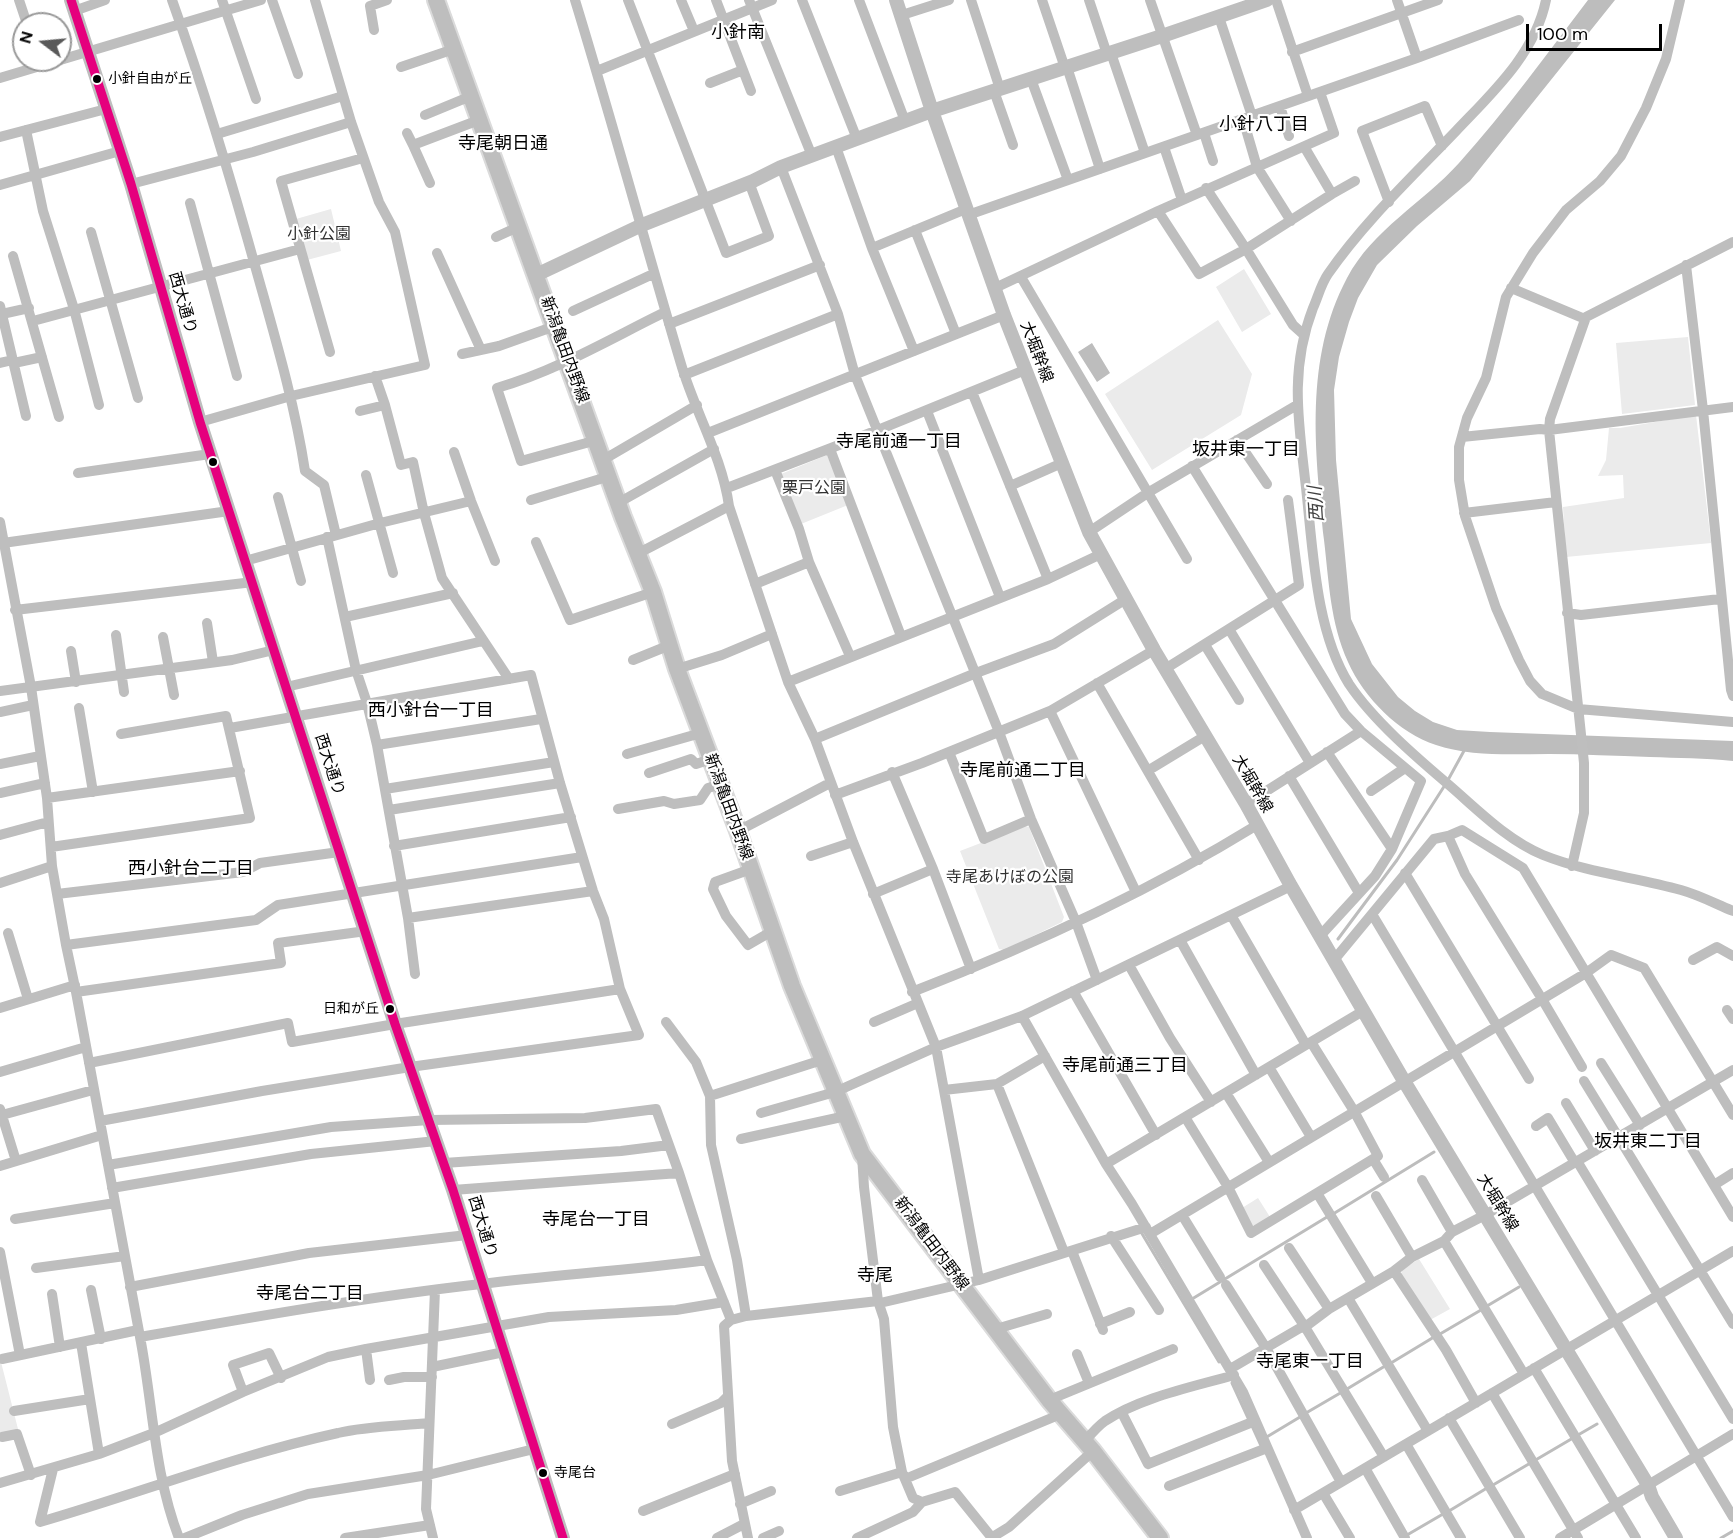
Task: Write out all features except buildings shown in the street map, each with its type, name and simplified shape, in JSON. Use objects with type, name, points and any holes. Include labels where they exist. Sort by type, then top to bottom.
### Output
[{"type":"main road","name":"新潟亀田内野線","points":[[436,0],[652,592],[677,669],[774,930],[792,986],[862,1154],[1048,1400],[1089,1446],[1160,1538]]},
{"type":"street","points":[[72,5],[105,0]]},
{"type":"street","points":[[172,0],[225,159],[254,261],[291,396],[305,471],[324,485],[345,617],[356,670],[377,745],[408,918],[415,974]]},
{"type":"street","points":[[0,78],[181,24],[224,5],[261,0]]},
{"type":"street","points":[[272,0],[298,74]]},
{"type":"street","points":[[200,422],[291,396],[425,365],[394,232],[379,202],[351,123],[315,0]]},
{"type":"street","points":[[374,30],[366,7],[387,0]]},
{"type":"street","points":[[575,0],[684,375],[714,449],[727,488],[729,506],[772,634],[789,682],[815,739],[873,894],[936,1047],[979,1280]]},
{"type":"street","points":[[628,0],[726,253],[770,236],[749,182]]},
{"type":"street","points":[[681,0],[694,32]]},
{"type":"street","points":[[716,0],[751,92]]},
{"type":"street","points":[[597,71],[724,20],[750,4],[772,0]]},
{"type":"street","points":[[802,0],[857,139]]},
{"type":"street","points":[[859,0],[905,121]]},
{"type":"street","name":"大堀幹線","points":[[896,0],[932,111],[1004,315],[1089,532],[1154,650],[1246,804],[1363,1011],[1648,1485],[1652,1497],[1676,1538]]},
{"type":"street","points":[[902,15],[949,0]]},
{"type":"street","points":[[971,0],[1014,145]]},
{"type":"street","points":[[1042,0],[1100,169]]},
{"type":"street","points":[[1089,0],[1145,153]]},
{"type":"street","points":[[1150,0],[1212,161]]},
{"type":"street","points":[[537,275],[642,225],[781,167],[932,111],[1267,0]]},
{"type":"street","points":[[1276,0],[1308,96]]},
{"type":"street","points":[[1397,0],[1417,58]]},
{"type":"street","points":[[1292,52],[1438,0]]},
{"type":"street","points":[[1546,0],[1543,15],[1525,51],[1493,91],[1353,239],[1325,279],[1303,334],[1298,367],[1297,405],[1321,612],[1332,650],[1349,683],[1377,717],[1430,768],[1503,832],[1539,854],[1572,866],[1684,891],[1733,911]]},
{"type":"street","points":[[1680,0],[1666,59],[1646,108],[1621,156],[1600,181],[1566,210],[1533,253],[1506,297],[1486,378],[1467,418],[1459,447],[1459,480],[1464,513],[1497,608],[1518,660],[1530,681],[1542,694],[1578,709],[1733,723]]},
{"type":"street","points":[[750,4],[812,156]]},
{"type":"street","name":"西大通り","points":[[72,5],[131,184],[210,454],[395,1024],[453,1190],[563,1538]]},
{"type":"street","points":[[224,5],[256,99]]},
{"type":"street","points":[[1219,17],[1247,118],[1257,167],[1291,221]]},
{"type":"street","points":[[872,248],[915,230],[1164,147],[1519,20]]},
{"type":"street","points":[[401,67],[454,49]]},
{"type":"street","points":[[710,83],[743,70]]},
{"type":"street","points":[[1031,79],[1068,180]]},
{"type":"street","points":[[995,288],[1206,188],[1334,134],[1320,92]]},
{"type":"street","points":[[217,134],[343,96]]},
{"type":"street","points":[[425,115],[471,96]]},
{"type":"street","points":[[1280,106],[1289,136]]},
{"type":"street","points":[[1389,202],[1362,131],[1425,106],[1442,146]]},
{"type":"street","points":[[0,136],[106,109]]},
{"type":"street","points":[[413,146],[479,120]]},
{"type":"street","points":[[131,184],[351,123]]},
{"type":"street","points":[[26,130],[44,211],[74,309],[99,405]]},
{"type":"street","points":[[407,132],[430,183]]},
{"type":"street","points":[[836,147],[872,248],[914,351]]},
{"type":"street","points":[[1164,147],[1182,200]]},
{"type":"street","points":[[1305,148],[1332,194]]},
{"type":"street","points":[[0,185],[120,151]]},
{"type":"street","points":[[330,352],[281,181],[363,158]]},
{"type":"street","points":[[781,167],[838,314],[855,375],[976,673],[1031,819],[1076,922],[1097,980]]},
{"type":"street","points":[[1158,211],[1199,274],[1245,249],[1355,181]]},
{"type":"street","points":[[1206,188],[1293,325],[1303,334]]},
{"type":"street","points":[[190,203],[237,376]]},
{"type":"street","points":[[496,237],[518,227]]},
{"type":"street","points":[[915,230],[956,334]]},
{"type":"street","points":[[91,232],[138,399]]},
{"type":"street","points":[[1572,866],[1584,813],[1584,763],[1548,430],[1585,319],[1733,242]]},
{"type":"street","points":[[33,321],[300,249]]},
{"type":"street","points":[[437,253],[481,350]]},
{"type":"street","points":[[13,256],[59,417]]},
{"type":"street","points":[[669,324],[820,265]]},
{"type":"street","points":[[1686,266],[1703,410],[1720,599],[1733,696]]},
{"type":"street","points":[[573,312],[653,274]]},
{"type":"street","points":[[1021,277],[1187,559]]},
{"type":"street","points":[[1511,288],[1585,319]]},
{"type":"street","points":[[26,416],[1,310],[29,308]]},
{"type":"street","points":[[597,440],[520,461],[497,388],[522,381],[568,361],[665,312]]},
{"type":"street","points":[[684,375],[838,314]]},
{"type":"street","points":[[708,433],[1004,315]]},
{"type":"street","points":[[462,354],[499,346],[555,326]]},
{"type":"street","points":[[0,363],[42,357]]},
{"type":"street","points":[[727,488],[927,411],[1025,370]]},
{"type":"street","points":[[375,376],[401,465],[413,462],[442,578],[508,679]]},
{"type":"street","points":[[972,392],[1048,579]]},
{"type":"street","points":[[360,411],[385,405]]},
{"type":"street","points":[[603,460],[697,405]]},
{"type":"street","points":[[1089,532],[1149,492],[1297,405]]},
{"type":"street","points":[[1462,436],[1548,430],[1733,407]]},
{"type":"street","points":[[927,411],[1000,597]]},
{"type":"street","points":[[1237,440],[1267,484]]},
{"type":"street","points":[[618,502],[714,449]]},
{"type":"street","points":[[830,449],[901,636]]},
{"type":"street","points":[[454,452],[495,561]]},
{"type":"street","points":[[78,473],[210,454]]},
{"type":"street","points":[[1010,486],[1062,464]]},
{"type":"street","points":[[1192,466],[1345,714],[1361,731],[1421,782],[1392,849],[1375,876],[1320,936]]},
{"type":"street","points":[[775,470],[799,529],[809,562],[850,656]]},
{"type":"street","points":[[366,476],[381,523],[393,573]]},
{"type":"street","points":[[531,500],[610,476]]},
{"type":"street","points":[[279,497],[301,581]]},
{"type":"street","points":[[245,561],[331,536],[471,501]]},
{"type":"street","points":[[1166,669],[1299,585],[1288,501]]},
{"type":"street","points":[[1464,513],[1556,502]]},
{"type":"street","points":[[637,554],[729,506]]},
{"type":"street","points":[[3,543],[229,511]]},
{"type":"street","points":[[0,522],[4,566],[31,687],[47,798],[52,866],[139,1333],[154,1433],[170,1515],[179,1538]]},
{"type":"street","points":[[536,542],[570,620],[652,592]]},
{"type":"street","points":[[789,682],[1048,579],[1101,554]]},
{"type":"street","points":[[755,584],[809,562]]},
{"type":"street","points":[[15,610],[252,582]]},
{"type":"street","points":[[345,617],[453,594]]},
{"type":"street","points":[[815,739],[976,673],[1054,644],[1126,599]]},
{"type":"street","points":[[1568,614],[1581,615],[1720,599]]},
{"type":"street","points":[[207,622],[213,663]]},
{"type":"street","points":[[1230,629],[1310,763]]},
{"type":"street","points":[[677,669],[722,655],[772,634]]},
{"type":"street","points":[[116,635],[124,692]]},
{"type":"street","points":[[163,637],[174,695]]},
{"type":"street","points":[[286,687],[483,641]]},
{"type":"street","points":[[633,660],[670,645]]},
{"type":"street","points":[[1205,645],[1239,700]]},
{"type":"street","points":[[0,692],[213,663],[274,650]]},
{"type":"street","points":[[835,795],[1050,711],[1154,650]]},
{"type":"street","points":[[72,651],[76,682]]},
{"type":"street","points":[[100,1121],[410,1067],[639,1035],[620,989],[604,919],[582,857],[541,719],[531,675],[230,728]]},
{"type":"street","points":[[1097,683],[1199,860]]},
{"type":"street","points":[[0,711],[33,705]]},
{"type":"street","points":[[79,708],[93,792]]},
{"type":"street","points":[[1050,711],[1136,892]]},
{"type":"street","points":[[51,846],[250,818],[226,716],[121,734]]},
{"type":"street","points":[[377,745],[541,719]]},
{"type":"street","points":[[1246,804],[1361,731]]},
{"type":"street","points":[[627,754],[701,733]]},
{"type":"street","points":[[1149,770],[1205,736]]},
{"type":"street","points":[[949,752],[984,838],[1031,819]]},
{"type":"street","points":[[1327,752],[1392,849]]},
{"type":"street","points":[[0,764],[40,756]]},
{"type":"street","points":[[649,773],[691,759],[696,764],[711,759]]},
{"type":"street","points":[[385,789],[554,762]]},
{"type":"street","points":[[1371,791],[1405,768]]},
{"type":"street","points":[[47,798],[240,771]]},
{"type":"street","points":[[892,772],[933,869],[971,969]]},
{"type":"street","points":[[1289,776],[1359,893]]},
{"type":"street","points":[[0,793],[45,783]]},
{"type":"street","points":[[388,810],[560,783]]},
{"type":"street","points":[[738,831],[830,783]]},
{"type":"street","points":[[618,809],[664,801],[674,804],[700,800],[708,788],[721,784]]},
{"type":"street","points":[[394,846],[571,817]]},
{"type":"street","points":[[0,835],[48,822]]},
{"type":"street","points":[[912,992],[971,969],[1076,922],[1199,860],[1257,825]]},
{"type":"street","points":[[1334,960],[1434,839],[1462,830],[1523,868],[1733,1217]]},
{"type":"street","points":[[1448,836],[1465,874],[1582,1067]]},
{"type":"street","points":[[811,856],[853,842]]},
{"type":"street","points":[[57,894],[243,872],[260,863],[339,852]]},
{"type":"street","points":[[66,945],[256,920],[278,905],[582,857]]},
{"type":"street","points":[[0,883],[52,866]]},
{"type":"street","points":[[751,869],[715,882],[713,889],[726,916],[748,945],[774,930]]},
{"type":"street","points":[[873,894],[933,869]]},
{"type":"street","points":[[1405,873],[1529,1079]]},
{"type":"street","points":[[761,1113],[835,1092],[936,1047],[1022,1016],[1291,886]]},
{"type":"street","points":[[408,918],[593,891]]},
{"type":"street","points":[[1372,914],[1733,1517]]},
{"type":"street","points":[[1185,1117],[1228,1187],[1251,1233],[1378,1156],[1354,1111],[1309,1043],[1231,915]]},
{"type":"street","points":[[0,1008],[76,988],[281,963],[278,943],[366,931]]},
{"type":"street","points":[[8,933],[28,999]]},
{"type":"street","points":[[1180,940],[1256,1075]]},
{"type":"street","points":[[1694,960],[1717,947],[1733,956]]},
{"type":"street","points":[[748,1538],[735,1474],[728,1396],[724,1326],[731,1320],[746,1316],[879,1302],[979,1280],[1111,1236],[1148,1230],[1182,1215],[1542,999],[1611,955],[1644,969],[1733,1114]]},
{"type":"street","points":[[1129,965],[1170,1038],[1211,1102]]},
{"type":"street","points":[[89,1063],[288,1023],[292,1042],[620,989]]},
{"type":"street","points":[[1073,991],[1156,1135]]},
{"type":"street","points":[[874,1022],[918,1003]]},
{"type":"street","points":[[1107,1164],[1363,1011]]},
{"type":"street","points":[[1022,1016],[1107,1164],[1232,1372],[1307,1538]]},
{"type":"street","points":[[666,1022],[696,1062],[710,1096],[711,1145],[737,1260],[746,1316]]},
{"type":"street","points":[[0,1072],[86,1047]]},
{"type":"street","points":[[944,1090],[997,1084],[1045,1056]]},
{"type":"street","points":[[710,1096],[822,1060]]},
{"type":"street","points":[[1601,1063],[1640,1125]]},
{"type":"street","points":[[1269,1067],[1311,1137]]},
{"type":"street","points":[[864,1536],[913,1512],[922,1502],[955,1492],[992,1538],[1009,1527],[1089,1446],[1104,1422],[1152,1399],[1232,1372],[1266,1348],[1305,1327],[1329,1309],[1394,1271],[1412,1257],[1733,1070]]},
{"type":"street","points":[[1584,1081],[1733,1324]]},
{"type":"street","points":[[997,1084],[1102,1327],[1130,1312]]},
{"type":"street","points":[[16,1161],[1,1112],[93,1090]]},
{"type":"street","points":[[1226,1093],[1269,1162]]},
{"type":"street","points":[[1566,1103],[1595,1151]]},
{"type":"street","points":[[108,1165],[332,1127],[429,1120],[585,1118],[656,1109],[707,1260],[731,1320]]},
{"type":"street","points":[[741,1139],[846,1116]]},
{"type":"street","points":[[1536,1126],[1548,1118],[1733,1419]]},
{"type":"street","points":[[0,1166],[102,1135]]},
{"type":"street","points":[[112,1188],[311,1154],[436,1141]]},
{"type":"street","points":[[444,1163],[621,1152],[669,1145]]},
{"type":"street","points":[[862,1154],[879,1302],[884,1319],[893,1427],[904,1476],[913,1498],[922,1502]]},
{"type":"street","points":[[1373,1159],[1384,1177]]},
{"type":"street","points":[[453,1190],[679,1173]]},
{"type":"street","points":[[1714,1185],[1733,1173]]},
{"type":"street","points":[[1422,1180],[1448,1236],[1529,1371],[1617,1504],[1636,1538]]},
{"type":"street","points":[[1317,1193],[1372,1283]]},
{"type":"street","points":[[1376,1196],[1412,1257]]},
{"type":"street","points":[[15,1219],[115,1203]]},
{"type":"street","points":[[1182,1215],[1266,1348],[1341,1482]]},
{"type":"street","points":[[130,1287],[309,1253],[467,1235]]},
{"type":"street","points":[[1111,1236],[1159,1310]]},
{"type":"street","points":[[1288,1248],[1329,1309]]},
{"type":"street","points":[[1294,1510],[1733,1251]]},
{"type":"street","points":[[0,1252],[5,1301],[20,1355]]},
{"type":"street","points":[[36,1268],[125,1256]]},
{"type":"street","points":[[2,1359],[100,1339],[313,1307],[481,1284],[622,1271],[707,1260]]},
{"type":"street","points":[[1264,1265],[1305,1327],[1384,1457]]},
{"type":"street","points":[[1394,1271],[1446,1350],[1476,1403]]},
{"type":"street","points":[[91,1290],[100,1339]]},
{"type":"street","points":[[433,1538],[426,1509],[435,1290]]},
{"type":"street","points":[[52,1294],[60,1347]]},
{"type":"street","points":[[1348,1298],[1428,1431]]},
{"type":"street","points":[[0,1484],[99,1454],[154,1433],[243,1392],[328,1358],[434,1336],[497,1328],[549,1317],[676,1310],[724,1302]]},
{"type":"street","points":[[996,1329],[1047,1314]]},
{"type":"street","points":[[81,1343],[99,1454]]},
{"type":"street","points":[[366,1349],[369,1380]]},
{"type":"street","points":[[1048,1400],[1173,1349]]},
{"type":"street","points":[[389,1380],[432,1372],[504,1352]]},
{"type":"street","points":[[243,1392],[233,1365],[269,1353],[281,1378]]},
{"type":"street","points":[[1077,1354],[1089,1383]]},
{"type":"street","points":[[1492,1393],[1576,1534]]},
{"type":"street","points":[[672,1424],[720,1403],[728,1396]]},
{"type":"street","points":[[14,1411],[90,1399]]},
{"type":"street","points":[[1122,1413],[1148,1464],[1255,1421]]},
{"type":"street","points":[[840,1491],[904,1476],[1061,1414]]},
{"type":"street","points":[[1449,1418],[1520,1538]]},
{"type":"street","points":[[53,1469],[40,1522],[109,1502],[164,1482],[340,1432],[429,1423]]},
{"type":"street","points":[[2,1437],[17,1434],[31,1475]]},
{"type":"street","points":[[1560,1538],[1576,1534],[1617,1504],[1733,1434]]},
{"type":"street","points":[[1406,1444],[1461,1538]]},
{"type":"street","points":[[1169,1486],[1267,1448]]},
{"type":"street","points":[[185,1538],[242,1515],[308,1494],[428,1475],[534,1449]]},
{"type":"street","points":[[1365,1468],[1405,1538]]},
{"type":"street","points":[[644,1510],[735,1474]]},
{"type":"street","points":[[740,1504],[771,1491]]},
{"type":"street","points":[[1323,1493],[1350,1538]]},
{"type":"street","points":[[345,1538],[430,1524]]},
{"type":"street","points":[[717,1538],[744,1524]]},
{"type":"street","points":[[763,1538],[780,1531]]},
{"type":"green space","name":"小針公園","points":[[331,209],[341,251],[307,260],[296,219]]},
{"type":"green space","points":[[1244,269],[1271,314],[1242,332],[1216,287]]},
{"type":"green space","points":[[1218,320],[1252,374],[1241,415],[1152,470],[1105,394]]},
{"type":"green space","points":[[1688,337],[1695,405],[1622,414],[1616,343]]},
{"type":"green space","points":[[1696,415],[1711,543],[1566,557],[1563,507],[1624,498],[1623,475],[1598,476],[1606,460],[1609,428]]},
{"type":"green space","name":"栗戸公園","points":[[827,455],[848,505],[801,524],[781,474]]},
{"type":"green space","name":"寺尾あけぼの公園","points":[[1025,826],[1029,827],[1064,917],[1062,922],[1004,950],[999,949],[960,851]]},
{"type":"green space","points":[[1258,1198],[1270,1217],[1256,1226],[1251,1225],[1242,1208]]},
{"type":"green space","points":[[1419,1259],[1450,1309],[1430,1320],[1401,1274],[1403,1269]]},
{"type":"green space","points":[[0,1358],[18,1429],[0,1433]]},
{"type":"shaded area","points":[[1588,0],[1615,0],[1470,181],[1417,226],[1377,265],[1358,298],[1339,357],[1334,390],[1336,460],[1351,619],[1372,664],[1398,697],[1433,722],[1457,730],[1733,741],[1733,761],[1492,754],[1436,745],[1396,723],[1373,701],[1348,662],[1334,617],[1324,540],[1316,439],[1318,373],[1333,309],[1347,278],[1370,245],[1445,177],[1476,144]]},
{"type":"shaded area","points":[[1092,343],[1110,373],[1097,382],[1078,352]]},
{"type":"waterway","points":[[1448,780],[1465,749]]},
{"type":"waterway","points":[[1338,939],[1397,860],[1445,785]]},
{"type":"waterway","points":[[1333,1214],[1434,1152]]},
{"type":"waterway","points":[[1192,1299],[1327,1217]]},
{"type":"waterway","points":[[1141,1232],[1219,1362]]},
{"type":"waterway","points":[[1487,1306],[1519,1287]]},
{"type":"waterway","points":[[1440,1334],[1481,1310]]},
{"type":"waterway","points":[[1391,1363],[1434,1337]]},
{"type":"waterway","points":[[1347,1389],[1385,1366]]},
{"type":"waterway","points":[[1232,1383],[1249,1420]]},
{"type":"waterway","points":[[1306,1413],[1342,1392]]},
{"type":"waterway","points":[[1265,1438],[1300,1417]]},
{"type":"waterway","points":[[1578,1435],[1597,1424]]},
{"type":"waterway","points":[[1252,1426],[1262,1448]]},
{"type":"waterway","points":[[1493,1485],[1573,1438]]},
{"type":"waterway","points":[[1449,1511],[1487,1488]]},
{"type":"waterway","points":[[1407,1535],[1443,1514]]},
{"type":"waterway","points":[[1721,1538],[1733,1531]]},
{"type":"transit line","points":[[71,0],[131,184],[200,422],[395,1024],[453,1190],[563,1538]]},
{"type":"place","name":"小針自由が丘","points":[[97,79]]},
{"type":"place","name":"日和が丘","points":[[390,1009]]},
{"type":"place","name":"寺尾台","points":[[543,1473]]},
{"type":"district","name":"小針南","points":[[738,33]]},
{"type":"district","name":"小針八丁目","points":[[1264,125]]},
{"type":"district","name":"寺尾朝日通","points":[[503,144]]},
{"type":"district","name":"寺尾前通一丁目","points":[[899,442]]},
{"type":"district","name":"坂井東一丁目","points":[[1246,450]]},
{"type":"district","name":"西小針台一丁目","points":[[431,711]]},
{"type":"district","name":"寺尾前通二丁目","points":[[1023,771]]},
{"type":"district","name":"西小針台二丁目","points":[[191,869]]},
{"type":"district","name":"寺尾前通三丁目","points":[[1125,1066]]},
{"type":"district","name":"坂井東二丁目","points":[[1648,1142]]},
{"type":"district","name":"寺尾台一丁目","points":[[596,1220]]},
{"type":"district","name":"寺尾","points":[[875,1276]]},
{"type":"district","name":"寺尾台二丁目","points":[[310,1294]]},
{"type":"district","name":"寺尾東一丁目","points":[[1310,1362]]},
{"type":"water label","name":"西川","points":[[1317,504]]}]
